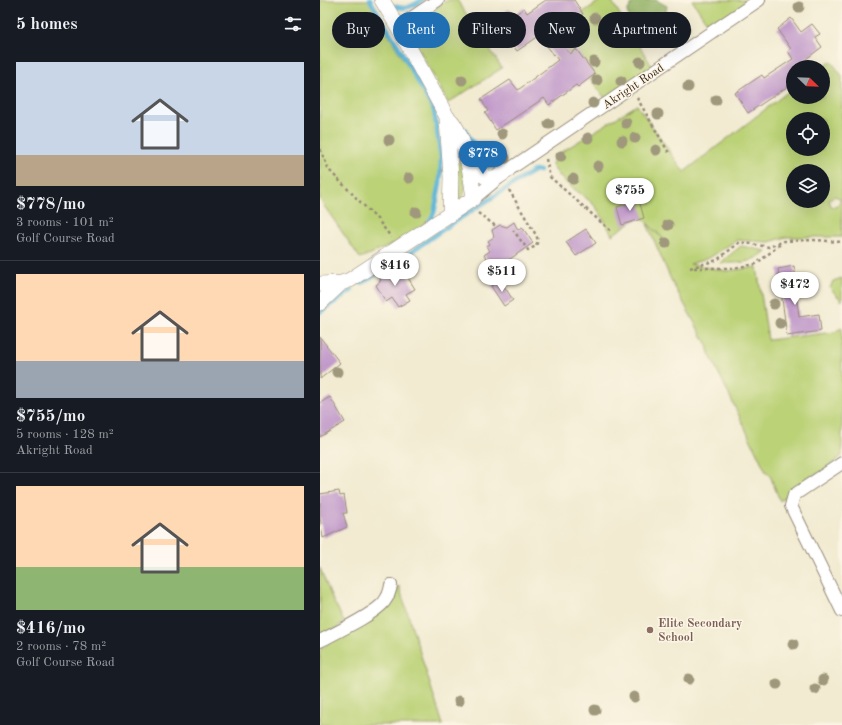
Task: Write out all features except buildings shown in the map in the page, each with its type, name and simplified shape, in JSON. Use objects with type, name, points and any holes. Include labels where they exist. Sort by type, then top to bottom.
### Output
[{"type":"street","points":[[382,0],[393,19]]},
{"type":"street","points":[[420,12],[438,0]]},
{"type":"street","name":"Akright Road","points":[[475,204],[506,171],[759,0]]},
{"type":"street","points":[[320,284],[340,283],[350,280],[398,247],[450,215],[475,204],[467,156],[455,125],[448,117],[410,48]]},
{"type":"street","points":[[448,117],[451,177],[450,215]]},
{"type":"street","points":[[467,156],[478,173],[486,178],[493,180],[506,171]]},
{"type":"street","points":[[320,303],[340,283]]},
{"type":"street","points":[[842,463],[794,495],[791,506],[842,611]]},
{"type":"street","points":[[320,641],[375,610],[383,603],[389,594],[391,585]]},
{"type":"path","points":[[631,87],[669,153]]},
{"type":"path","points":[[543,147],[550,177],[611,232]]},
{"type":"path","points":[[320,149],[329,170],[378,220],[398,247]]},
{"type":"path","points":[[509,190],[536,235],[538,240],[536,246],[528,250],[513,230]]},
{"type":"path","points":[[475,204],[497,226]]},
{"type":"path","points":[[784,241],[756,264],[733,268],[690,268],[717,260],[740,242],[769,247],[784,241],[814,240],[842,242]]},
{"type":"green space","points":[[320,0],[368,0],[375,12],[332,12],[332,48],[385,48],[385,29],[393,42],[393,48],[397,48],[434,111],[443,169],[438,202],[433,216],[416,231],[383,249],[360,258],[320,200]]},
{"type":"green space","points":[[448,0],[457,0],[465,12],[458,12],[458,48],[489,48],[502,68],[448,103],[418,48],[450,48],[450,12],[429,12]]},
{"type":"green space","points":[[601,0],[611,0],[618,12],[598,12],[598,48],[641,48],[655,71],[608,102],[566,48],[590,48],[590,12],[583,12]]},
{"type":"green space","points":[[656,0],[667,6],[666,12],[627,12],[633,1]]},
{"type":"green space","points":[[692,0],[762,0],[713,32]]},
{"type":"green space","points":[[831,61],[842,76],[842,237],[786,237],[769,242],[737,240],[709,258],[690,264],[727,271],[757,267],[768,340],[835,332],[842,327],[842,456],[819,473],[809,477],[780,501],[769,473],[767,474],[709,353],[707,345],[672,282],[647,224],[667,242],[640,216],[612,235],[594,205],[565,182],[552,164],[555,156],[637,105],[684,172],[786,93],[786,104],[830,104]]},
{"type":"green space","points":[[456,151],[465,181],[464,193],[462,198],[458,199]]},
{"type":"green space","points":[[741,246],[766,251],[750,261],[739,263],[720,263]]},
{"type":"green space","points":[[842,278],[842,301],[830,288],[833,281]]},
{"type":"green space","points":[[320,568],[334,603],[344,622],[320,640]]},
{"type":"green space","points":[[399,586],[443,725],[320,725],[320,650],[332,640],[386,608]]},
{"type":"waterway","points":[[370,0],[401,51],[434,111],[441,158],[440,183],[434,213],[429,222]]},
{"type":"waterway","points":[[394,6],[402,8],[408,7],[422,0]]},
{"type":"waterway","points":[[463,128],[489,166],[497,169],[503,168]]},
{"type":"waterway","points":[[361,283],[395,263],[454,222],[535,170],[540,171]]},
{"type":"waterway","points":[[320,312],[352,290]]},
{"type":"place","name":"Elite Secondary School","points":[[650,630]]}]
